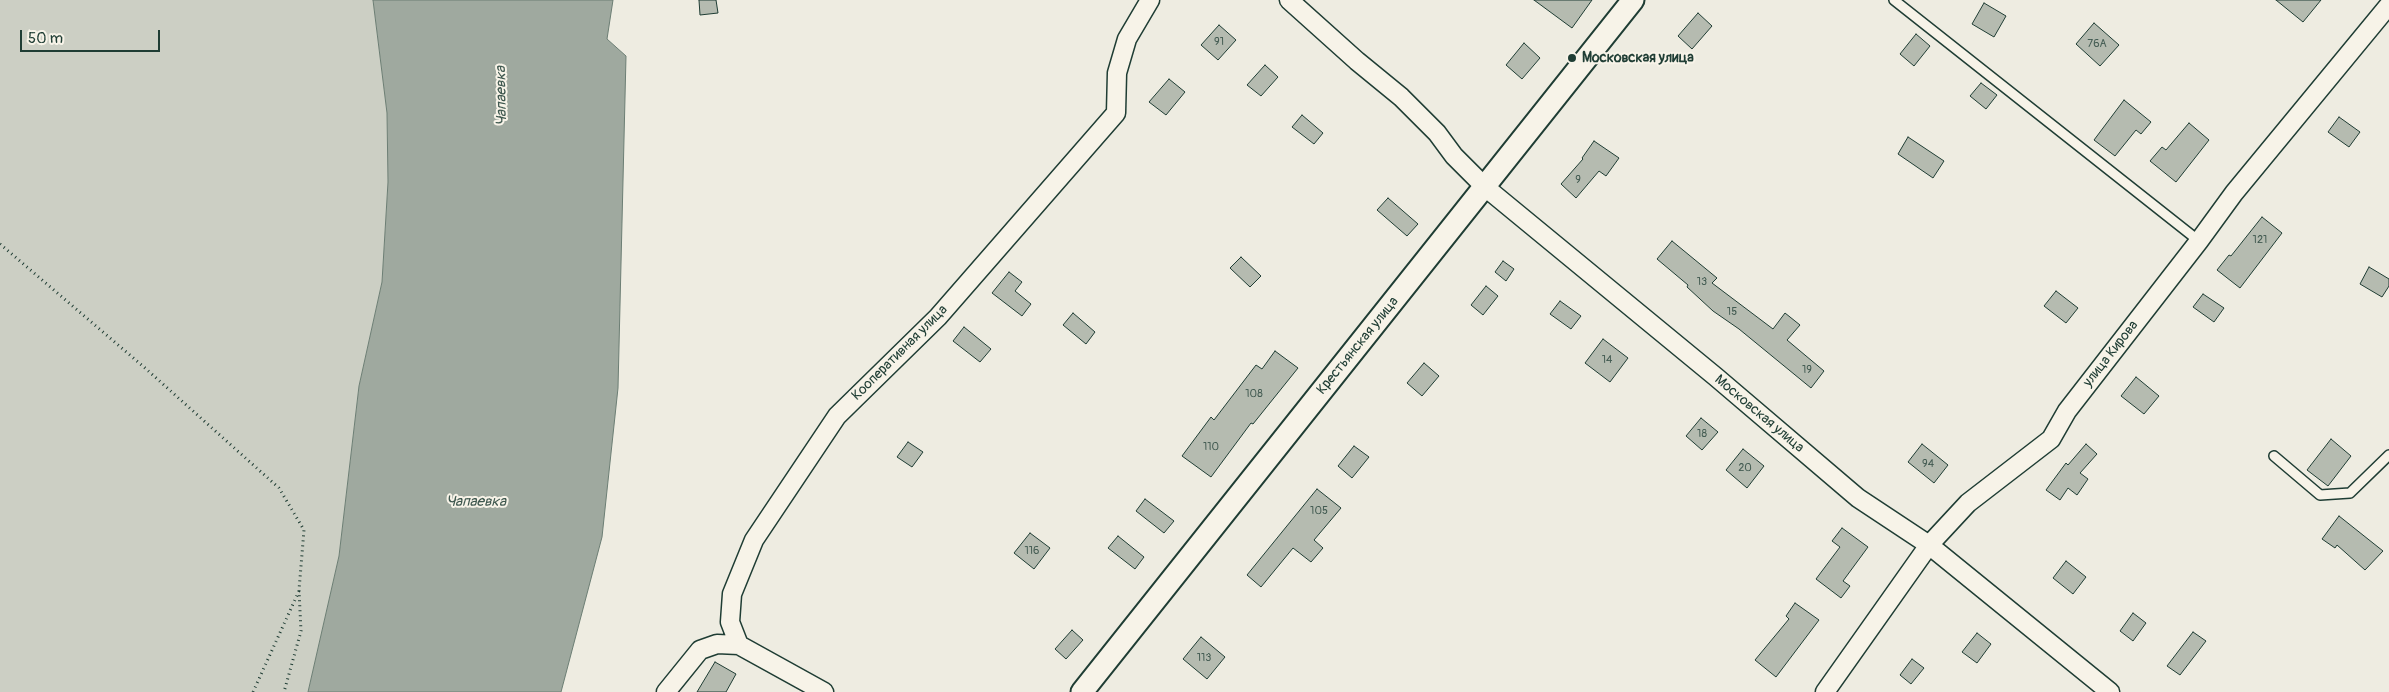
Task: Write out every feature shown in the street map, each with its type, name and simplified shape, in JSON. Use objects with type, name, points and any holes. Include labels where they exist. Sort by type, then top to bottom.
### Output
[{"type":"street","name":"Кооперативная улица","points":[[739,645],[730,622],[732,594],[754,540],[837,416],[938,316],[1116,113],[1117,73],[1127,38],[1150,0]]},
{"type":"street","name":"Московская улица","points":[[1289,0],[1357,61],[1401,97],[1437,133],[1454,156],[1485,187],[1716,377],[1858,498],[1929,545],[2110,692]]},
{"type":"street","name":"Крестьянская улица","points":[[1082,692],[1633,0]]},
{"type":"street","name":"улица Кирова","points":[[1825,692],[1929,545],[1968,503],[2051,439],[2067,411],[2234,193],[2389,5]]},
{"type":"street","points":[[666,692],[700,650],[717,644],[739,645],[824,692]]},
{"type":"lane","points":[[1894,0],[2199,241]]},
{"type":"lane","points":[[2274,456],[2320,495],[2350,493],[2389,455]]},
{"type":"path","points":[[0,244],[146,368],[279,488],[304,530],[299,590],[301,631],[284,692]]},
{"type":"path","points":[[253,692],[299,590]]},
{"type":"shaded area","points":[[0,0],[373,0],[387,113],[388,182],[382,282],[359,386],[339,556],[308,692],[0,692]]},
{"type":"water","name":"Чапаевка","points":[[373,0],[613,0],[607,39],[626,56],[618,388],[602,537],[561,692],[308,692],[339,556],[359,386],[382,282],[388,182],[387,113]]},
{"type":"building","points":[[699,0],[716,0],[718,13],[700,15]]},
{"type":"building","points":[[1534,0],[1592,0],[1572,28]]},
{"type":"building","points":[[2276,0],[2321,0],[2303,22]]},
{"type":"building","points":[[1984,3],[2006,16],[1994,37],[1972,24]]},
{"type":"building","points":[[1698,13],[1712,26],[1692,49],[1678,36]]},
{"type":"building","points":[[2094,23],[2119,45],[2100,66],[2076,44]]},
{"type":"building","points":[[1219,25],[1236,40],[1218,60],[1201,45]]},
{"type":"building","points":[[1916,34],[1930,46],[1914,66],[1900,54]]},
{"type":"building","points":[[1524,43],[1540,58],[1522,79],[1506,65]]},
{"type":"building","points":[[1265,65],[1278,77],[1261,96],[1247,85]]},
{"type":"building","points":[[1169,79],[1185,92],[1166,115],[1149,102]]},
{"type":"building","points":[[1981,83],[1997,95],[1986,109],[1970,96]]},
{"type":"building","points":[[2124,100],[2151,122],[2141,134],[2136,130],[2115,156],[2094,140]]},
{"type":"building","points":[[1302,115],[1323,133],[1314,144],[1292,127]]},
{"type":"building","points":[[2339,117],[2360,132],[2349,147],[2328,132]]},
{"type":"building","points":[[2189,123],[2209,140],[2176,182],[2150,161],[2162,147],[2166,150]]},
{"type":"building","points":[[1908,137],[1944,161],[1933,178],[1898,154]]},
{"type":"building","points":[[1594,141],[1619,158],[1606,176],[1599,171],[1576,198],[1561,184],[1583,159]]},
{"type":"building","points":[[1388,198],[1418,224],[1407,236],[1377,210]]},
{"type":"building","points":[[2262,217],[2282,233],[2240,288],[2217,270],[2229,255],[2231,256]]},
{"type":"building","points":[[1672,241],[1717,278],[1712,283],[1773,329],[1785,313],[1800,325],[1787,340],[1824,371],[1811,388],[1739,329],[1713,311],[1687,287],[1688,285],[1657,259]]},
{"type":"building","points":[[1241,257],[1261,276],[1250,287],[1230,268]]},
{"type":"building","points":[[1503,261],[1514,269],[1506,281],[1495,272]]},
{"type":"building","points":[[2369,267],[2389,279],[2389,286],[2382,297],[2360,284]]},
{"type":"building","points":[[1009,272],[1022,282],[1015,291],[1031,304],[1022,316],[992,293]]},
{"type":"building","points":[[1486,286],[1498,296],[1483,315],[1471,305]]},
{"type":"building","points":[[2056,291],[2078,308],[2066,323],[2044,306]]},
{"type":"building","points":[[2203,294],[2224,308],[2214,322],[2193,307]]},
{"type":"building","points":[[1560,301],[1581,316],[1571,329],[1550,314]]},
{"type":"building","points":[[1073,313],[1095,332],[1086,344],[1063,325]]},
{"type":"building","points":[[964,327],[991,349],[980,362],[953,341]]},
{"type":"building","points":[[1603,339],[1628,358],[1610,382],[1585,363]]},
{"type":"building","points":[[1275,351],[1298,368],[1253,424],[1251,423],[1211,477],[1182,456],[1211,417],[1214,420],[1256,365],[1262,369]]},
{"type":"building","points":[[1424,363],[1439,376],[1422,396],[1407,383]]},
{"type":"building","points":[[2136,377],[2159,396],[2144,414],[2121,396]]},
{"type":"building","points":[[1701,418],[1718,432],[1702,450],[1686,436]]},
{"type":"building","points":[[2331,439],[2351,456],[2328,486],[2307,470]]},
{"type":"building","points":[[908,442],[923,452],[912,467],[897,457]]},
{"type":"building","points":[[1922,444],[1948,465],[1934,483],[1908,462]]},
{"type":"building","points":[[2086,444],[2097,454],[2080,473],[2088,479],[2077,495],[2068,488],[2060,500],[2046,490],[2066,463],[2068,465]]},
{"type":"building","points":[[1354,446],[1369,457],[1352,478],[1338,466]]},
{"type":"building","points":[[1743,449],[1764,466],[1747,488],[1726,470]]},
{"type":"building","points":[[1317,489],[1341,508],[1314,540],[1323,548],[1311,562],[1293,548],[1261,587],[1247,575]]},
{"type":"building","points":[[1145,499],[1174,521],[1164,533],[1136,511]]},
{"type":"building","points":[[2339,516],[2383,551],[2365,570],[2337,545],[2335,548],[2322,539]]},
{"type":"building","points":[[1842,528],[1868,547],[1843,581],[1850,586],[1841,598],[1816,579],[1840,547],[1832,541]]},
{"type":"building","points":[[1030,533],[1050,548],[1034,569],[1014,553]]},
{"type":"building","points":[[1118,536],[1144,557],[1135,569],[1108,548]]},
{"type":"building","points":[[2066,561],[2086,577],[2073,594],[2053,578]]},
{"type":"building","points":[[1795,603],[1819,620],[1776,677],[1755,660],[1789,619],[1786,616]]},
{"type":"building","points":[[2133,613],[2146,623],[2133,641],[2120,631]]},
{"type":"building","points":[[1072,630],[1083,640],[1066,659],[1055,649]]},
{"type":"building","points":[[2193,632],[2206,641],[2180,675],[2167,666]]},
{"type":"building","points":[[1977,633],[1991,644],[1977,663],[1962,652]]},
{"type":"building","points":[[1201,637],[1225,657],[1207,679],[1183,659]]},
{"type":"building","points":[[1912,659],[1924,668],[1911,684],[1900,675]]},
{"type":"building","points":[[715,662],[736,674],[726,692],[697,692]]},
{"type":"place","name":"Московская улица","points":[[1572,58]]}]
